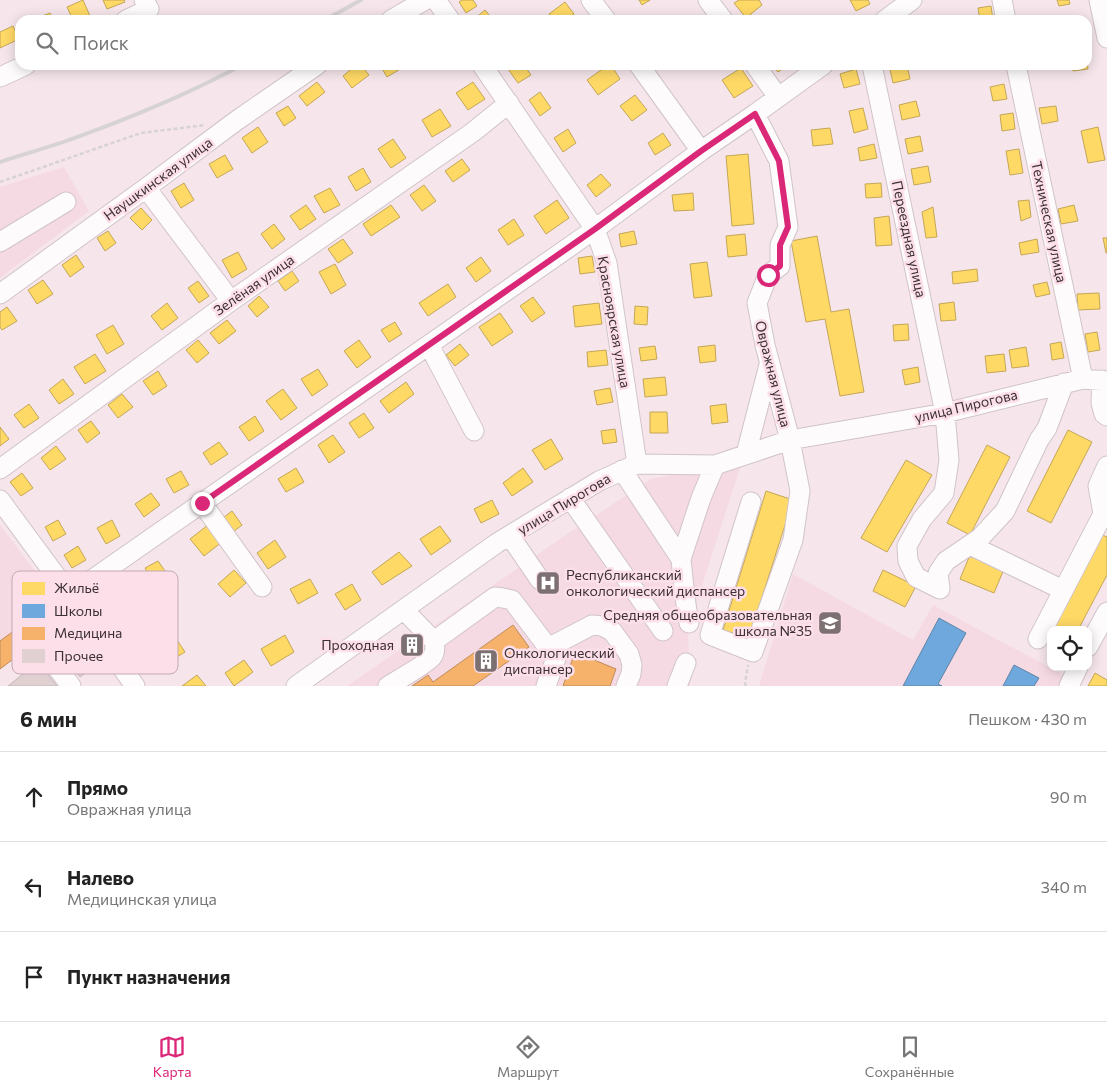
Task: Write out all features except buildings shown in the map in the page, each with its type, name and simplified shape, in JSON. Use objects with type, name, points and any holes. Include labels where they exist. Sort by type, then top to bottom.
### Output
[{"type":"street","points":[[400,15],[425,0]]},
{"type":"street","points":[[436,0],[446,15]]},
{"type":"street","points":[[591,0],[602,15]]},
{"type":"street","points":[[892,15],[912,0]]},
{"type":"street","points":[[1002,0],[1005,15]]},
{"type":"street","points":[[1099,0],[1107,38]]},
{"type":"street","points":[[710,1],[720,15]]},
{"type":"street","points":[[133,15],[146,5]]},
{"type":"street","points":[[0,77],[15,70]]},
{"type":"street","name":"Наушкинская улица","points":[[0,294],[236,121],[310,70]]},
{"type":"street","name":"Красноярская улица","points":[[486,70],[595,229],[607,263],[629,467]]},
{"type":"street","points":[[643,70],[701,151]]},
{"type":"street","points":[[759,70],[778,97]]},
{"type":"street","points":[[104,571],[595,229],[816,70]]},
{"type":"street","name":"Переездная улица","points":[[873,70],[945,413],[948,460],[944,493],[922,518],[907,546],[908,561],[916,577],[940,589],[938,573],[946,561],[970,545]]},
{"type":"street","name":"Техническая улица","points":[[1017,70],[1083,379]]},
{"type":"street","name":"Зелёная улица","points":[[0,470],[231,300],[473,132],[509,103]]},
{"type":"street","name":"Овражная улица","points":[[753,652],[793,540],[800,491],[790,440],[764,345],[757,303],[768,275],[780,266],[780,245],[788,227],[779,161],[755,114]]},
{"type":"street","points":[[146,188],[231,300]]},
{"type":"street","points":[[0,242],[66,202]]},
{"type":"street","points":[[429,345],[474,431]]},
{"type":"street","points":[[746,454],[769,364]]},
{"type":"street","name":"улица Пирогова","points":[[296,686],[497,543],[599,481],[629,467],[715,466],[790,440],[945,413],[1083,379],[1104,380]]},
{"type":"street","points":[[1104,380],[1101,403],[1104,414],[1107,416]]},
{"type":"street","points":[[1063,590],[970,545],[980,538],[1005,511],[1039,440],[1047,428],[1064,383]]},
{"type":"street","points":[[681,558],[701,498],[715,466]]},
{"type":"street","points":[[1038,639],[1105,515],[1098,486],[1107,466]]},
{"type":"street","points":[[629,467],[681,558],[689,623]]},
{"type":"street","points":[[570,498],[663,631]]},
{"type":"street","points":[[0,500],[52,571]]},
{"type":"street","points":[[751,502],[710,635],[753,652]]},
{"type":"street","points":[[202,503],[262,587]]},
{"type":"street","points":[[510,536],[540,580]]},
{"type":"street","points":[[434,641],[495,597],[512,600],[556,658],[546,686]]},
{"type":"street","points":[[388,686],[430,659],[435,651],[434,641],[404,610]]},
{"type":"street","points":[[1092,640],[1107,612]]},
{"type":"street","points":[[548,648],[592,625],[602,626],[612,631],[629,654],[632,665],[631,674],[626,686]]},
{"type":"street","points":[[677,686],[686,663]]},
{"type":"street","points":[[1069,686],[1076,671]]},
{"type":"street","points":[[62,674],[71,686]]},
{"type":"street","points":[[126,674],[135,686]]},
{"type":"path","points":[[0,182],[141,132],[207,124]]},
{"type":"path","points":[[746,686],[748,664],[753,652]]},
{"type":"shaded area","points":[[64,167],[89,211],[0,278],[0,187]]},
{"type":"shaded area","points":[[742,462],[688,629],[690,686],[347,686],[567,534],[651,479]]},
{"type":"shaded area","points":[[0,525],[35,571],[12,571],[12,632],[0,641]]},
{"type":"shaded area","name":"Средняя общеобразовательная школа №35","points":[[793,574],[913,640],[933,605],[1047,666],[1047,671],[1057,671],[1066,676],[1060,686],[759,686]]},
{"type":"railway","points":[[334,15],[361,0]]},
{"type":"railway","points":[[0,162],[60,143],[162,104],[232,70]]},
{"type":"place","name":"Республиканский онкологический диспансер","points":[[548,583]]},
{"type":"place","name":"Средняя общеобразовательная школа №35","points":[[830,623]]},
{"type":"place","name":"Проходная","points":[[412,645]]},
{"type":"place","name":"Онкологический диспансер","points":[[486,661]]},
{"type":"route","points":[[202,503],[595,229],[755,114],[779,161],[788,227],[780,245],[780,266],[768,275]]}]
